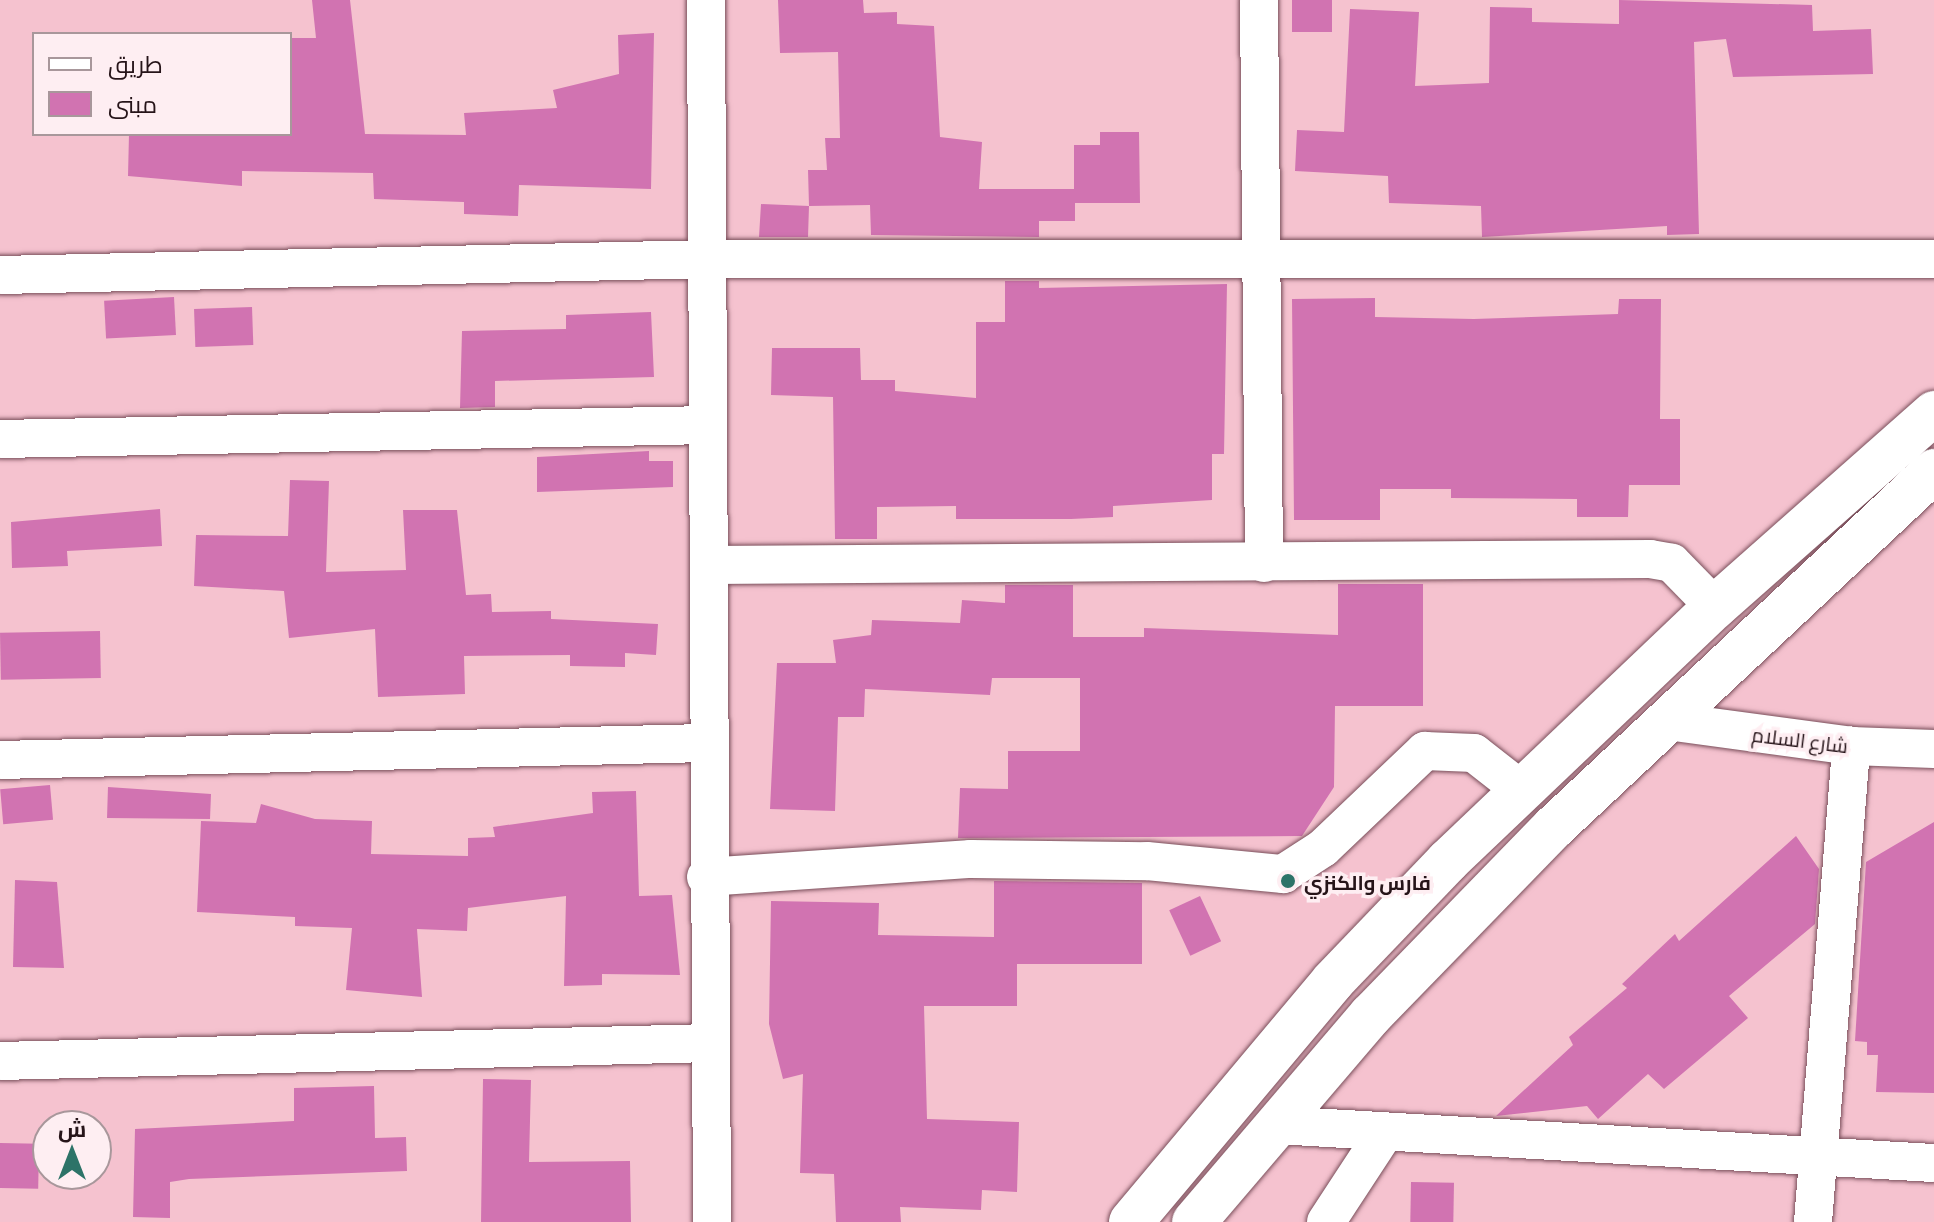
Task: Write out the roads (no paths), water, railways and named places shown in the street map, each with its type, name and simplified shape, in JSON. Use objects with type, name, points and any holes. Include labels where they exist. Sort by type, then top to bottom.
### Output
[{"type":"main road","points":[[1131,1222],[1333,981],[1520,789],[1715,607],[1934,413]]},
{"type":"main road","points":[[1194,1222],[1382,1004],[1667,721],[1934,471]]},
{"type":"street","points":[[706,0],[709,259],[706,877],[712,1222]]},
{"type":"street","points":[[1259,0],[1264,563]]},
{"type":"street","points":[[0,275],[709,259],[1934,259]]},
{"type":"street","points":[[0,439],[708,425]]},
{"type":"street","points":[[709,565],[1650,559],[1672,563],[1715,607]]},
{"type":"street","name":"شارع السلام","points":[[1667,721],[1851,746],[1934,749]]},
{"type":"street","points":[[0,760],[706,743]]},
{"type":"street","points":[[1813,1222],[1851,746]]},
{"type":"street","points":[[706,877],[971,859],[1147,861],[1283,874],[1323,848],[1425,751],[1474,753],[1520,789]]},
{"type":"street","points":[[0,1061],[709,1043]]},
{"type":"street","points":[[1276,1125],[1383,1135],[1934,1163]]},
{"type":"street","points":[[1326,1222],[1383,1135]]},
{"type":"place","name":"فارس والكنزي","points":[[1288,881]]}]
